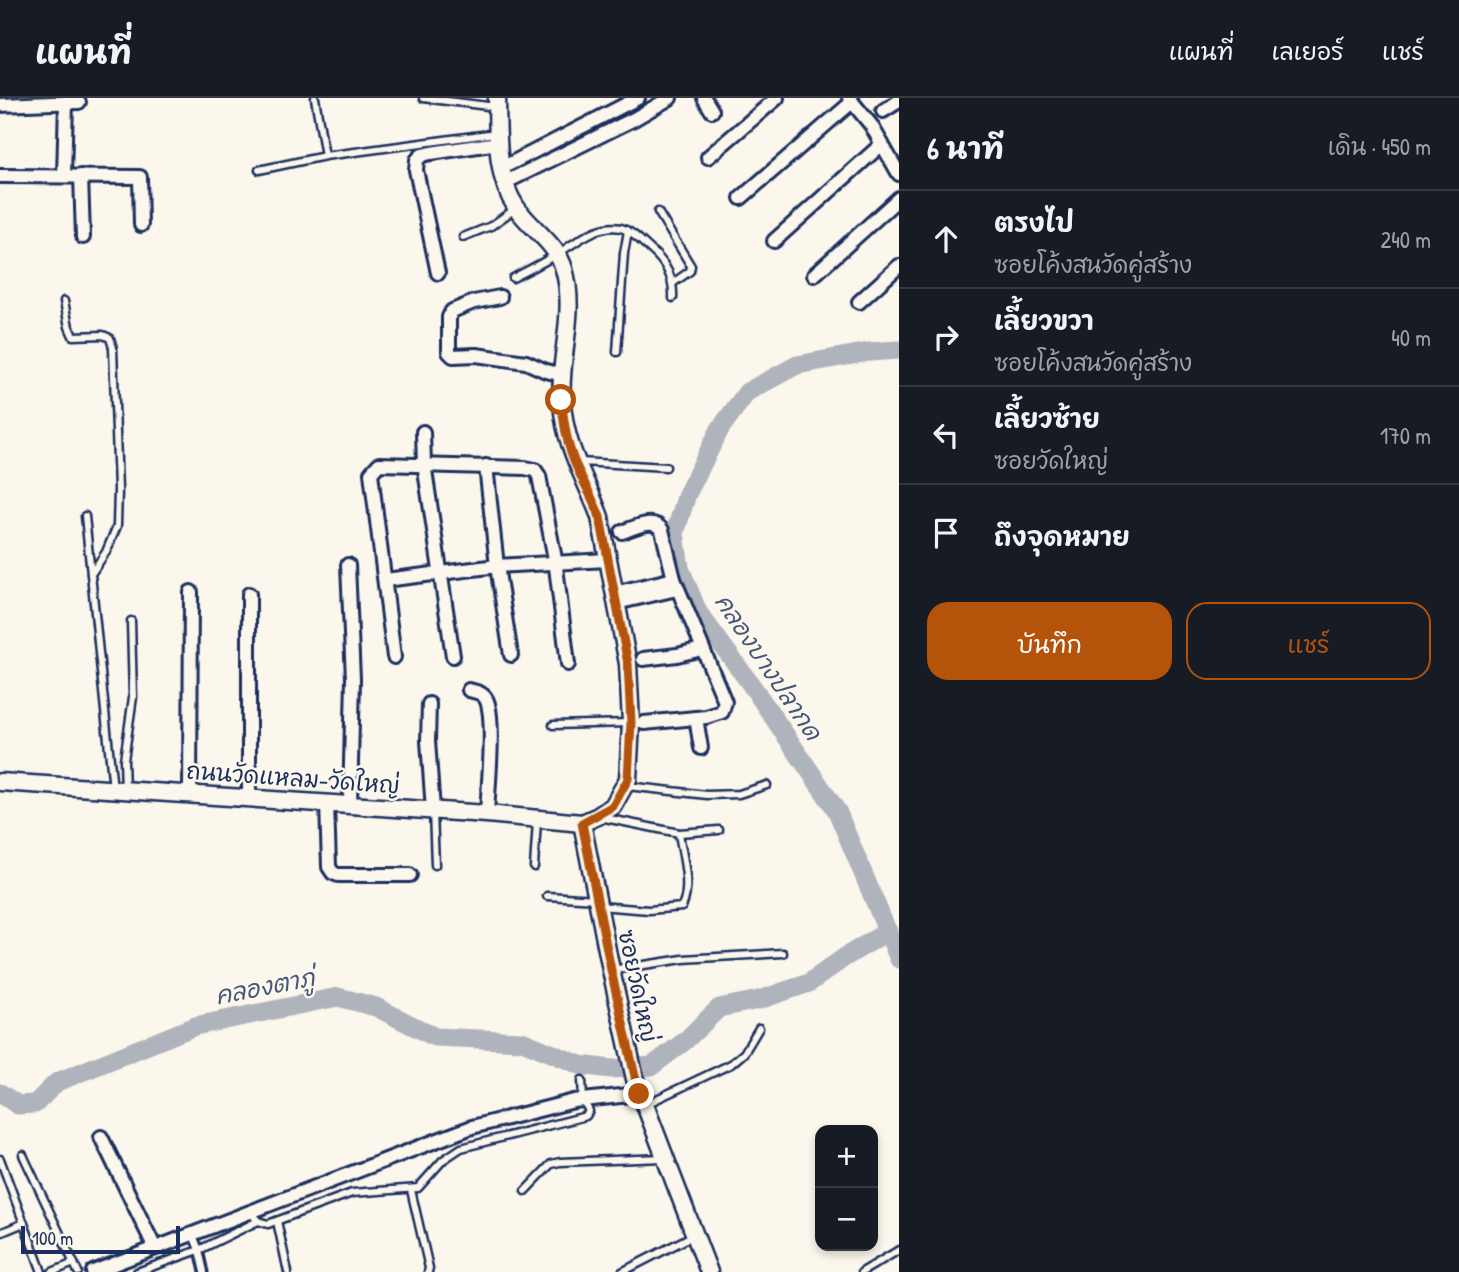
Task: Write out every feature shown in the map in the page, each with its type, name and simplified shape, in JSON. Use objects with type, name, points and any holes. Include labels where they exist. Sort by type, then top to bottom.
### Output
[{"type":"street","points":[[503,175],[638,98]]},
{"type":"street","points":[[503,175],[634,119],[670,98]]},
{"type":"street","points":[[704,98],[712,111]]},
{"type":"street","points":[[708,157],[777,98]]},
{"type":"street","points":[[741,198],[850,100],[895,159],[899,174]]},
{"type":"street","points":[[883,111],[899,101]]},
{"type":"street","points":[[3,102],[73,102],[64,176]]},
{"type":"street","points":[[497,103],[498,138],[505,189],[517,208],[557,254],[567,283],[569,323],[561,400],[566,436],[600,517],[638,723],[625,786],[613,806],[582,823]]},
{"type":"street","points":[[438,273],[416,170],[417,160],[422,155],[498,138]]},
{"type":"street","points":[[774,241],[882,144]]},
{"type":"street","points":[[0,176],[140,177],[141,225]]},
{"type":"street","points":[[81,176],[83,237]]},
{"type":"street","points":[[814,275],[899,198]]},
{"type":"street","points":[[859,302],[899,266]]},
{"type":"street","points":[[500,298],[474,302],[452,311],[449,317],[450,352],[453,356],[476,355],[526,362],[563,375]]},
{"type":"street","points":[[423,432],[424,464],[453,656]]},
{"type":"street","points":[[394,657],[371,473],[379,464],[486,466],[525,468],[535,470],[539,476],[568,664]]},
{"type":"street","points":[[486,466],[497,566],[511,655]]},
{"type":"street","points":[[622,532],[652,523],[658,524],[662,530],[675,584],[725,702],[722,712],[696,718],[638,723]]},
{"type":"street","points":[[385,580],[607,556]]},
{"type":"street","points":[[348,565],[354,679],[350,804]]},
{"type":"street","points":[[615,598],[675,584]]},
{"type":"street","points":[[190,794],[191,592]]},
{"type":"street","points":[[249,594],[249,798]]},
{"type":"street","points":[[643,659],[702,649]]},
{"type":"street","points":[[469,690],[481,693],[487,700],[490,719],[487,814]]},
{"type":"street","points":[[429,704],[428,741],[433,810]]},
{"type":"street","points":[[696,718],[701,748]]},
{"type":"street","name":"ถนนวัดแหลม-วัดใหญ่","points":[[0,782],[350,804],[582,823]]},
{"type":"street","points":[[327,803],[329,867],[333,873],[410,875]]},
{"type":"street","name":"ซอยวัดใหญ่","points":[[582,823],[630,1061],[639,1093],[709,1272]]},
{"type":"street","points":[[93,1272],[192,1233],[254,1216],[472,1127],[583,1100],[639,1093]]},
{"type":"street","points":[[101,1136],[155,1248]]},
{"type":"lane","points":[[315,98],[325,156]]},
{"type":"lane","points":[[423,98],[497,103]]},
{"type":"lane","points":[[259,170],[325,156],[498,138]]},
{"type":"lane","points":[[463,237],[491,226],[517,208]]},
{"type":"lane","points":[[658,212],[691,266],[690,271],[674,283]]},
{"type":"lane","points":[[513,278],[585,235],[619,227],[656,253],[674,283],[673,298]]},
{"type":"lane","points":[[617,352],[628,231]]},
{"type":"lane","points":[[64,301],[73,336],[103,335],[110,338],[113,348],[117,526],[106,552],[91,573]]},
{"type":"lane","points":[[575,462],[666,467]]},
{"type":"lane","points":[[85,516],[119,790]]},
{"type":"lane","points":[[119,790],[133,697],[131,621]]},
{"type":"lane","points":[[553,725],[638,723]]},
{"type":"lane","points":[[625,786],[707,795],[738,794],[767,785]]},
{"type":"lane","points":[[433,810],[435,865]]},
{"type":"lane","points":[[598,816],[679,833],[719,830]]},
{"type":"lane","points":[[534,867],[537,819]]},
{"type":"lane","points":[[547,896],[649,910],[682,907],[686,879],[679,833]]},
{"type":"lane","points":[[611,970],[683,959],[783,953]]},
{"type":"lane","points":[[639,1093],[732,1064],[744,1053],[759,1028]]},
{"type":"lane","points":[[137,1272],[199,1250],[254,1216],[268,1224],[352,1193],[418,1188],[443,1160],[461,1148],[586,1116],[589,1111],[583,1100],[582,1080]]},
{"type":"lane","points":[[23,1155],[78,1272]]},
{"type":"lane","points":[[525,1191],[551,1164],[561,1161],[664,1158]]},
{"type":"lane","points":[[0,1159],[2,1171],[42,1272]]},
{"type":"lane","points":[[411,1190],[428,1272]]},
{"type":"lane","points":[[277,1221],[288,1272]]},
{"type":"lane","points":[[0,1233],[24,1223]]},
{"type":"lane","points":[[192,1233],[204,1272]]},
{"type":"lane","points":[[622,1272],[694,1235]]},
{"type":"lane","points":[[862,1272],[899,1250]]},
{"type":"lane","points":[[52,1272],[74,1263]]},
{"type":"waterway","name":"คลองบางปลากด","points":[[899,350],[869,352],[797,365],[747,392],[720,429],[687,494],[675,533],[680,568],[698,612],[837,811],[899,959]]},
{"type":"waterway","name":"คลองตาภู่","points":[[0,1093],[18,1105],[35,1104],[57,1082],[195,1026],[338,997],[376,1007],[435,1037],[522,1041],[580,1065],[612,1069],[652,1066],[685,1041],[719,1008],[759,1000],[809,983],[888,931]]},
{"type":"route","points":[[561,400],[566,436],[600,517],[628,664],[631,723],[628,779],[613,806],[582,823],[639,1094]]}]
